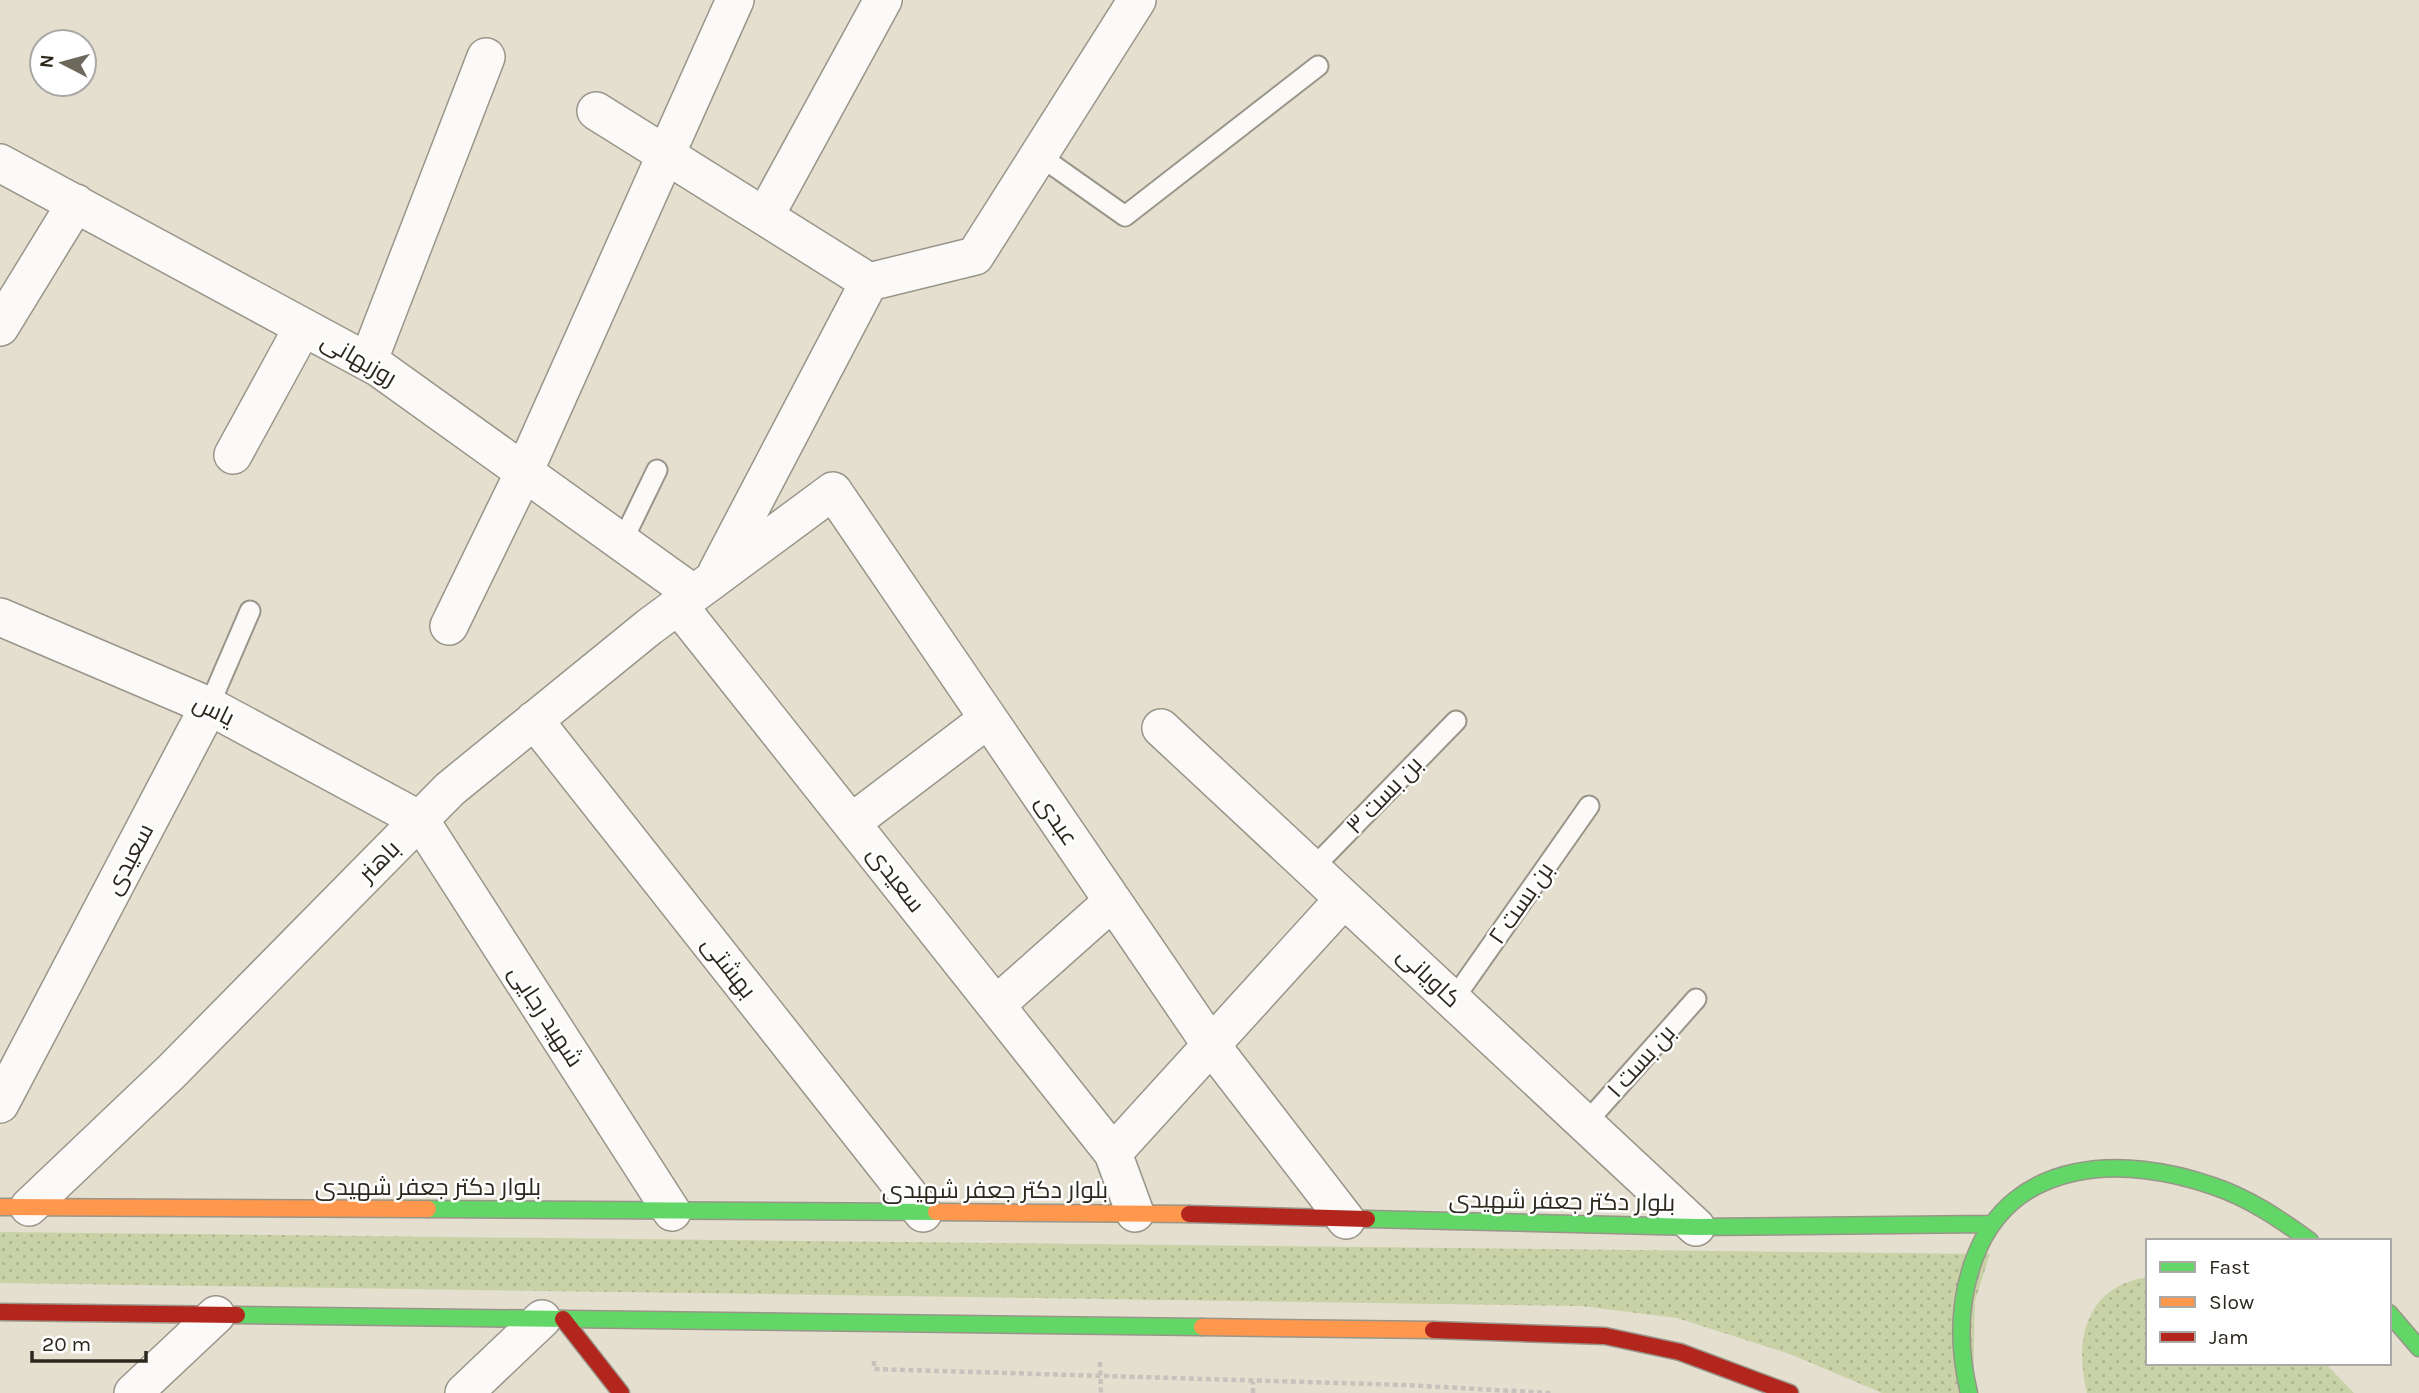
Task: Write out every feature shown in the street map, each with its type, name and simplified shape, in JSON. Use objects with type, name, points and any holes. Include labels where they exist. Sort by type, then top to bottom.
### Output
[{"type":"main road","points":[[1969,1393],[1963,1370],[1960,1320],[1965,1278],[1989,1224],[2030,1187],[2078,1169],[2137,1169],[2180,1175],[2237,1195],[2307,1239]]},
{"type":"main road","name":"بلوار دکتر جعفر شهیدی","points":[[15,1207],[1135,1213],[1696,1227],[1989,1224]]},
{"type":"main road","points":[[1,1316],[216,1315],[1500,1331],[1605,1336],[1680,1352],[1790,1393]]},
{"type":"main road","points":[[2391,1315],[2419,1348]]},
{"type":"main road","points":[[552,1319],[621,1393]]},
{"type":"street","points":[[449,626],[524,472],[735,0]]},
{"type":"street","points":[[765,216],[883,0]]},
{"type":"street","points":[[596,111],[869,282],[975,256],[1137,0]]},
{"type":"street","points":[[368,362],[486,57]]},
{"type":"street","name":"روزبهانی","points":[[0,163],[368,362],[695,593]]},
{"type":"street","points":[[0,327],[76,203]]},
{"type":"street","points":[[695,593],[869,282]]},
{"type":"street","points":[[233,455],[303,327]]},
{"type":"street","name":"عبدی","points":[[757,548],[833,491],[1211,1045],[1346,1220]]},
{"type":"street","name":"باهنر","points":[[15,1207],[171,1072],[450,789],[695,593],[757,548]]},
{"type":"street","name":"سعیدی","points":[[695,593],[851,823],[1113,1153],[1135,1213]]},
{"type":"street","name":"یاس","points":[[0,617],[209,706],[420,820]]},
{"type":"street","name":"سعیدی","points":[[0,1104],[9,1066],[209,706]]},
{"type":"street","points":[[851,823],[988,719]]},
{"type":"street","name":"بهشتی","points":[[534,720],[923,1213]]},
{"type":"street","name":"کاویانی","points":[[1161,728],[1696,1227]]},
{"type":"street","name":"شهید رجایی","points":[[420,820],[672,1212]]},
{"type":"street","points":[[1113,1153],[1345,899]]},
{"type":"street","points":[[996,1005],[1112,902]]},
{"type":"street","points":[[134,1393],[216,1315]]},
{"type":"street","points":[[464,1393],[552,1319]]},
{"type":"lane","points":[[1040,156],[1125,216],[1318,66]]},
{"type":"lane","points":[[622,542],[657,470]]},
{"type":"lane","name":"سعیدی","points":[[209,706],[250,611]]},
{"type":"lane","name":"بن بست ۳","points":[[1312,869],[1457,722]]},
{"type":"lane","name":"بن بست ۲","points":[[1453,1000],[1589,806]]},
{"type":"lane","name":"بن بست ۱","points":[[1586,1124],[1696,999]]},
{"type":"path","points":[[871,1323],[874,1369],[1394,1385],[1548,1393]]},
{"type":"path","points":[[1253,1381],[1253,1393]]},
{"type":"path","points":[[1394,1385],[1394,1393]]},
{"type":"green space","points":[[0,1232],[1990,1254],[1975,1301],[1973,1393],[1882,1393],[1790,1354],[1677,1318],[1581,1306],[0,1283]]},
{"type":"green space","points":[[2146,1277],[2146,1365],[2327,1365],[2354,1393],[2087,1393],[2082,1354],[2089,1319],[2098,1304],[2110,1292],[2127,1282]]},
{"type":"traffic: fast","points":[[1969,1393],[1963,1359],[1962,1324],[1965,1290],[1975,1257],[1993,1224],[2016,1199],[2044,1182],[2075,1172],[2109,1168],[2179,1176],[2213,1186],[2252,1203],[2307,1239]]},
{"type":"traffic: fast","points":[[428,1209],[936,1212]]},
{"type":"traffic: fast","points":[[1367,1219],[1696,1227],[1989,1224]]},
{"type":"traffic: fast","points":[[237,1315],[1202,1327]]},
{"type":"traffic: fast","points":[[2391,1315],[2419,1348]]},
{"type":"traffic: slow","points":[[0,1207],[428,1209]]},
{"type":"traffic: slow","points":[[936,1212],[1189,1214]]},
{"type":"traffic: slow","points":[[1202,1327],[1433,1330]]},
{"type":"traffic: jam","points":[[1189,1214],[1367,1219]]},
{"type":"traffic: jam","points":[[0,1312],[237,1315]]},
{"type":"traffic: jam","points":[[563,1319],[621,1393]]},
{"type":"traffic: jam","points":[[1433,1330],[1605,1336],[1680,1352],[1790,1393]]}]
